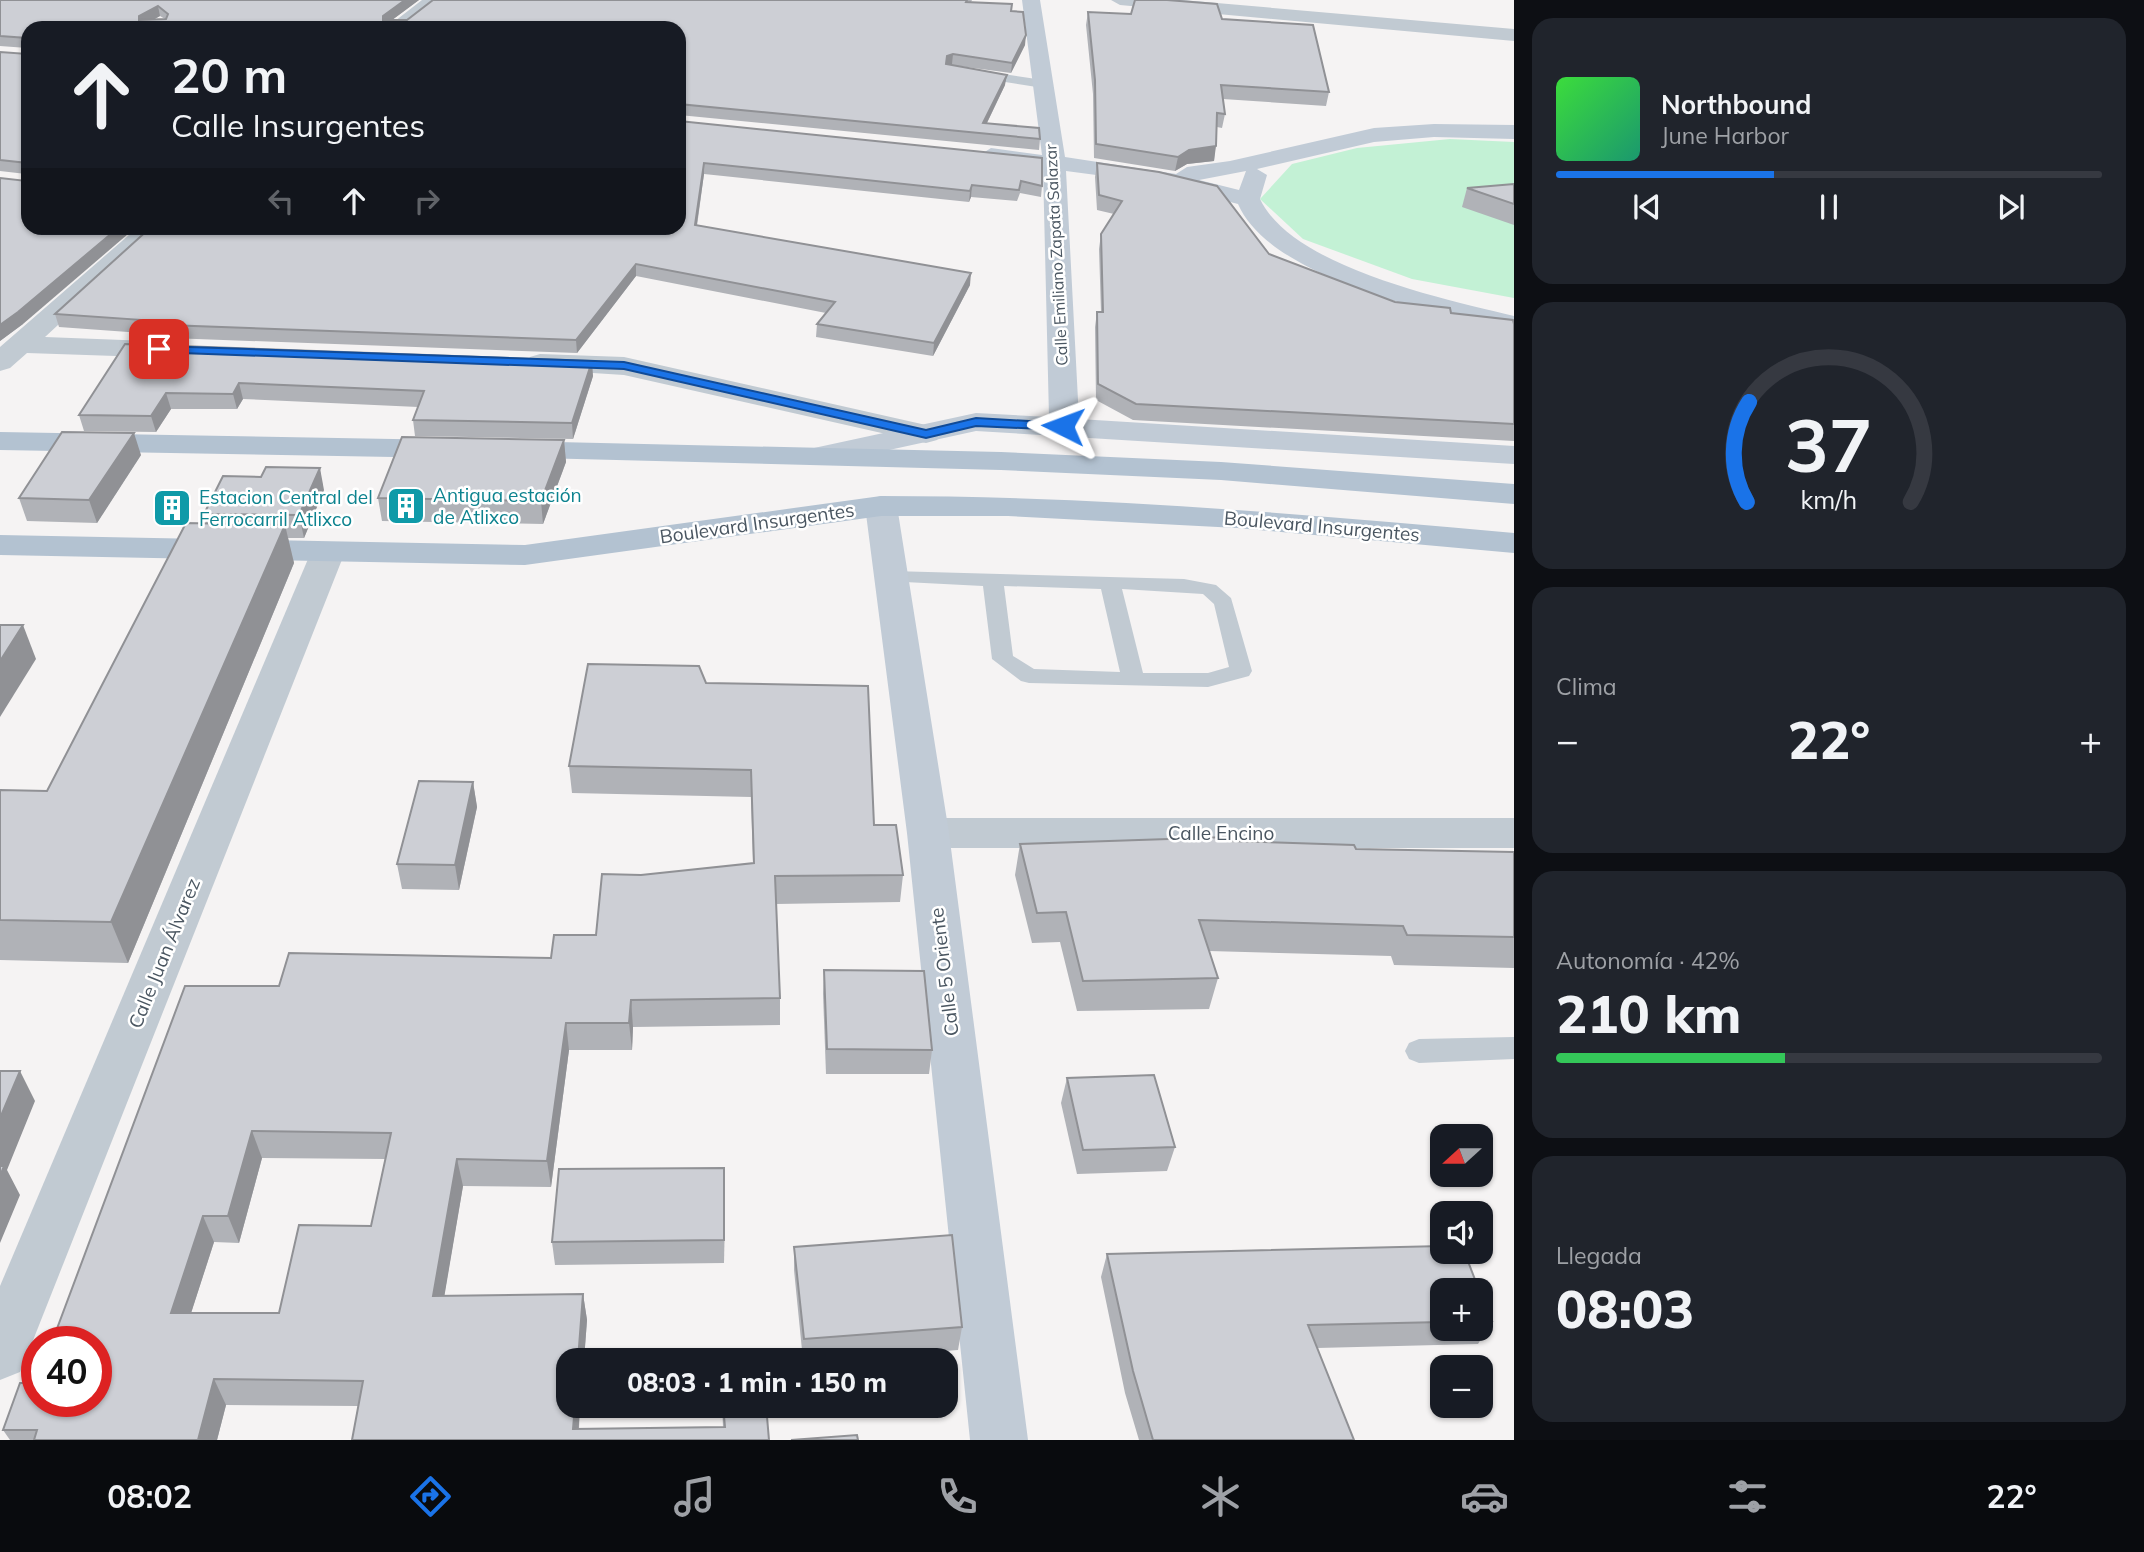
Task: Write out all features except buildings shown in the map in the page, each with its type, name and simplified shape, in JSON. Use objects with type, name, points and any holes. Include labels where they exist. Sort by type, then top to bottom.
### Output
[{"type":"main road","points":[[0,441],[825,455],[1221,471],[1514,494]]},
{"type":"main road","name":"Boulevard Insurgentes","points":[[0,545],[525,555],[881,506],[1008,506],[1237,518],[1514,543]]},
{"type":"street","points":[[406,21],[434,0]]},
{"type":"street","name":"Calle Emiliano Zapata Salazar","points":[[1031,0],[1054,162],[1063,426]]},
{"type":"street","points":[[1120,0],[1514,35]]},
{"type":"street","points":[[1157,176],[1202,173],[1259,163],[1355,138],[1440,129],[1514,132]]},
{"type":"street","points":[[971,153],[1157,176],[1248,199]]},
{"type":"street","points":[[1259,163],[1248,199],[1258,220],[1290,247],[1353,276],[1426,302],[1514,324]]},
{"type":"street","points":[[11,353],[143,235]]},
{"type":"street","points":[[11,353],[200,351]]},
{"type":"street","points":[[514,362],[624,366],[926,434]]},
{"type":"street","points":[[825,455],[976,422],[1514,456]]},
{"type":"street","name":"Calle 5 Oriente","points":[[881,506],[928,832],[999,1440]]},
{"type":"street","name":"Calle Juan Álvarez","points":[[0,1353],[328,552]]},
{"type":"street","name":"Calle Encino","points":[[928,832],[1514,833]]},
{"type":"lane","points":[[965,72],[1043,84]]},
{"type":"lane","points":[[892,577],[1110,583],[1209,589],[1224,602],[1241,671],[1208,680],[1029,676],[1003,659],[993,581]]},
{"type":"lane","points":[[1110,583],[1133,680]]},
{"type":"lane","points":[[1419,1051],[1514,1048]]},
{"type":"green space","points":[[1450,139],[1514,142],[1514,298],[1412,279],[1303,239],[1260,199],[1292,164],[1357,148]]},
{"type":"place","name":"Antigua estación de Atlixco","points":[[406,506]]},
{"type":"place","name":"Estacion Central del Ferrocarril Atlixco","points":[[172,508]]},
{"type":"route","points":[[159,349],[624,366],[926,434],[976,422],[1063,426]]}]
